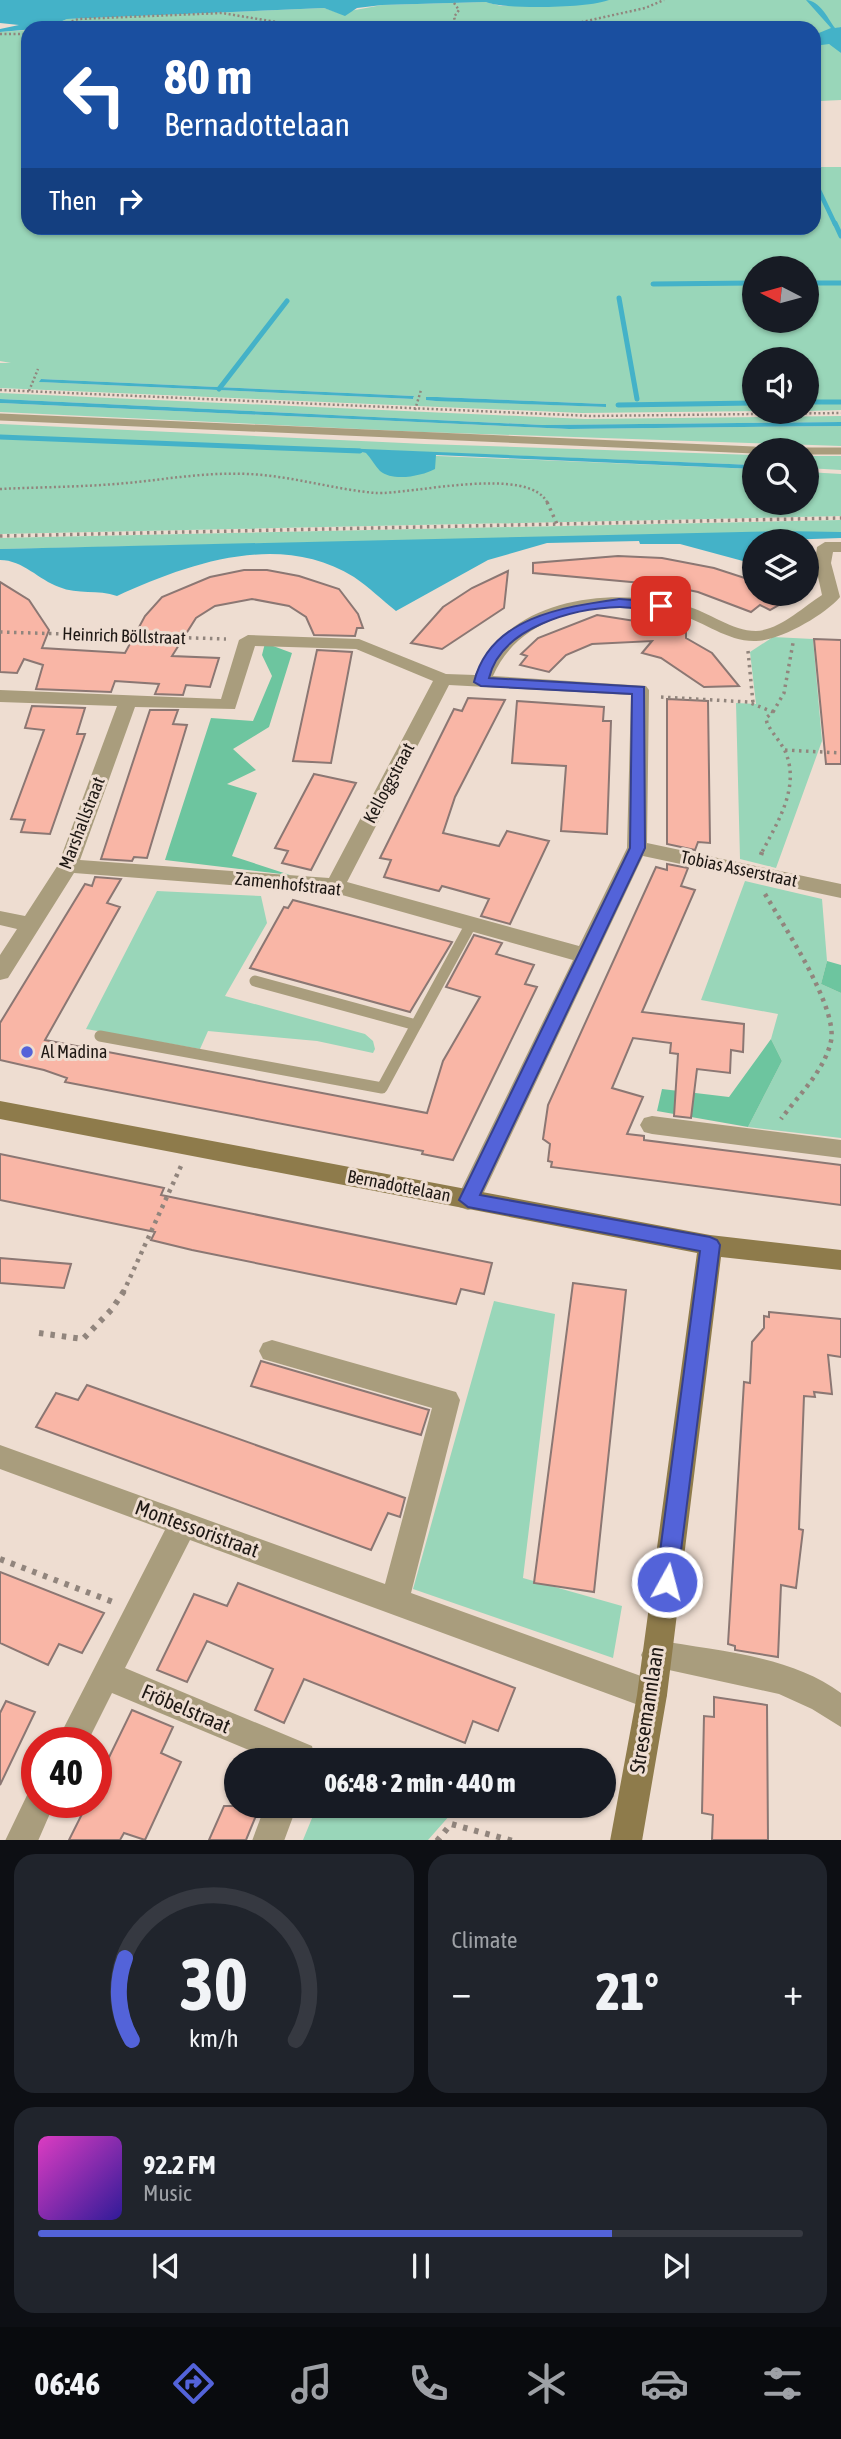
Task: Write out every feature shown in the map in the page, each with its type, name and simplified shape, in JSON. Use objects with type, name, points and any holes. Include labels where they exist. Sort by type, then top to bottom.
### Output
[{"type":"street","points":[[481,682],[490,657],[512,635],[542,618],[578,607],[619,603],[661,606],[701,616],[748,636],[770,635],[836,600],[823,563],[825,547],[841,547]]},
{"type":"street","points":[[0,696],[228,705],[248,640],[359,644],[443,679],[640,693],[638,848],[468,1200]]},
{"type":"street","name":"Kelloggstraat","points":[[335,886],[443,679]]},
{"type":"street","name":"Marshallstraat","points":[[0,972],[68,866],[127,703]]},
{"type":"street","name":"Tobias Asserstraat","points":[[638,848],[841,891]]},
{"type":"street","name":"Zamenhofstraat","points":[[68,866],[335,886],[584,955]]},
{"type":"street","points":[[0,918],[31,925]]},
{"type":"street","name":"Bernadottelaan","points":[[0,1110],[710,1245],[841,1260]]},
{"type":"street","points":[[652,1125],[841,1149]]},
{"type":"street","name":"Stresemannlaan","points":[[626,1840],[652,1695],[710,1245]]},
{"type":"street","points":[[272,1351],[447,1400],[395,1601]]},
{"type":"street","name":"Montessoristraat","points":[[0,1457],[652,1695]]},
{"type":"street","points":[[80,1727],[183,1524]]},
{"type":"street","points":[[656,1654],[789,1682],[819,1695],[841,1712]]},
{"type":"street","name":"Fröbelstraat","points":[[107,1676],[279,1748]]},
{"type":"street","points":[[18,1838],[30,1818]]},
{"type":"street","points":[[268,1840],[276,1818]]},
{"type":"lane","points":[[0,417],[742,449]]},
{"type":"lane","points":[[819,451],[841,451]]},
{"type":"lane","points":[[100,1037],[382,1088],[471,924]]},
{"type":"lane","points":[[255,981],[416,1025]]},
{"type":"path","points":[[586,21],[645,8],[664,0]]},
{"type":"path","points":[[454,3],[459,10],[455,21]]},
{"type":"path","points":[[73,21],[209,13],[264,21]]},
{"type":"path","points":[[0,34],[21,33]]},
{"type":"path","points":[[29,391],[38,369]]},
{"type":"path","points":[[0,390],[591,416],[841,413]]},
{"type":"path","points":[[415,410],[421,390]]},
{"type":"path","points":[[0,489],[127,483],[206,473],[252,474],[377,493],[471,484],[510,484],[536,492],[546,499],[557,524]]},
{"type":"path","points":[[0,536],[841,518]]},
{"type":"path","points":[[766,1140],[819,1066],[832,1039],[830,1012],[752,872],[788,799],[793,781],[785,750],[767,726],[766,718],[773,712],[784,693],[794,634],[789,623]]},
{"type":"path","name":"Heinrich Böllstraat","points":[[0,632],[248,640]]},
{"type":"path","points":[[748,636],[753,703]]},
{"type":"path","points":[[640,693],[753,703],[773,712]]},
{"type":"path","points":[[785,750],[841,753]]},
{"type":"path","points":[[38,1333],[83,1339],[116,1303],[190,1146]]},
{"type":"path","points":[[0,1559],[139,1612]]},
{"type":"path","points":[[437,1840],[451,1824],[513,1840]]},
{"type":"green space","points":[[609,0],[841,0],[841,27],[821,33],[821,21],[62,21],[324,8],[339,13],[382,5],[486,2],[501,6]]},
{"type":"green space","points":[[21,30],[21,235],[821,235],[821,167],[841,167],[841,410],[819,411],[819,347],[742,347],[742,411],[582,413],[0,388],[0,363],[11,363],[0,361],[0,32]],"holes":[[[41,379],[414,396],[413,399],[40,382]],[[426,397],[606,404],[606,407],[426,400]]]},
{"type":"green space","points":[[821,43],[835,45],[841,53],[841,100],[821,101]]},
{"type":"green space","points":[[0,393],[585,419],[742,417],[742,423],[543,425],[0,399]]},
{"type":"green space","points":[[0,403],[569,429],[841,426],[841,446],[819,445],[819,438],[742,438],[742,443],[423,432],[0,412]]},
{"type":"green space","points":[[819,416],[841,416],[841,422],[819,422]]},
{"type":"green space","points":[[0,424],[425,444],[742,455],[742,465],[348,449],[366,453],[742,469],[742,515],[819,515],[819,473],[841,474],[841,516],[0,534]]},
{"type":"green space","points":[[819,456],[841,456],[841,470],[819,469]]},
{"type":"green space","points":[[841,520],[841,532],[819,532],[819,529],[742,529],[742,534],[0,549],[0,538]]},
{"type":"green space","points":[[773,637],[813,639],[822,741],[776,868],[740,859],[736,703],[756,704],[750,652]]},
{"type":"green space","points":[[265,643],[292,653],[269,727],[233,749],[256,770],[227,784],[257,793],[232,856],[290,875],[165,860],[211,718],[253,721],[272,676],[262,655]]},
{"type":"green space","points":[[745,881],[822,899],[827,961],[821,984],[841,993],[841,1138],[748,1127],[782,1061],[771,1039],[778,1014],[701,1000]]},
{"type":"green space","points":[[157,891],[261,896],[267,923],[225,996],[365,1034],[373,1041],[373,1053],[317,1041],[208,1031],[200,1049],[86,1029]]},
{"type":"green space","points":[[827,961],[841,965],[841,993],[821,984]]},
{"type":"green space","points":[[771,1039],[782,1061],[748,1127],[657,1111],[662,1089],[729,1097]]},
{"type":"green space","points":[[494,1301],[555,1314],[523,1578],[622,1606],[613,1658],[413,1589]]},
{"type":"green space","points":[[312,1818],[447,1818],[428,1840],[303,1840]]},
{"type":"water","points":[[0,0],[609,0],[584,5],[547,7],[496,5],[486,2],[382,5],[357,8],[345,16],[324,8],[21,21],[21,30],[0,32],[0,29],[19,25],[0,23]]},
{"type":"water","points":[[806,0],[819,6],[835,28],[841,27],[841,53],[829,44],[821,45],[821,32],[831,28]]},
{"type":"water","points":[[41,379],[414,396],[413,399],[39,382]]},
{"type":"water","points":[[426,397],[606,404],[606,407],[436,401],[426,400]]},
{"type":"water","points":[[0,399],[543,425],[841,422],[841,426],[569,429],[0,403]]},
{"type":"water","points":[[340,448],[742,465],[742,468],[436,455],[435,469],[415,476],[400,477],[380,471],[366,453]]},
{"type":"water","points":[[742,532],[742,561],[680,544],[640,544],[639,541],[547,543],[488,560],[396,611],[354,577],[326,563],[296,556],[265,554],[204,563],[117,596],[81,592],[52,584],[16,563],[0,560],[0,549]]},
{"type":"water","points":[[819,532],[841,532],[841,538],[819,539]]},
{"type":"building","points":[[618,556],[662,558],[714,568],[742,577],[742,606],[759,606],[751,612],[698,592],[664,585],[533,573],[533,563]]},
{"type":"building","points":[[244,570],[267,570],[299,576],[339,589],[358,614],[363,628],[357,628],[355,636],[314,635],[306,617],[289,606],[252,599],[215,606],[196,618],[172,656],[219,658],[210,687],[186,685],[183,695],[155,694],[159,684],[115,681],[111,692],[36,689],[43,665],[24,659],[17,673],[0,672],[0,582],[29,600],[49,630],[42,648],[125,653],[145,616],[162,597],[210,577]]},
{"type":"building","points":[[508,571],[504,608],[442,649],[411,643],[443,607],[472,588]]},
{"type":"building","points":[[597,615],[686,629],[686,638],[712,653],[739,686],[704,687],[661,658],[642,653],[652,641],[592,644],[566,655],[549,672],[520,665],[527,656],[521,654],[538,638]]},
{"type":"building","points":[[814,639],[841,640],[841,764],[826,764]]},
{"type":"building","points":[[317,650],[352,652],[331,763],[293,761]]},
{"type":"building","points":[[468,698],[505,700],[455,797],[443,833],[499,846],[507,831],[549,841],[510,924],[481,916],[489,899],[442,886],[439,891],[384,877],[391,860],[380,858],[454,709],[462,711]]},
{"type":"building","points":[[667,699],[708,701],[710,843],[698,842],[695,850],[667,844]]},
{"type":"building","points":[[517,701],[604,707],[603,721],[611,721],[607,834],[561,831],[566,766],[512,763]]},
{"type":"building","points":[[32,706],[85,708],[77,734],[85,734],[50,834],[21,832],[25,820],[11,819],[44,730],[25,728]]},
{"type":"building","points":[[150,710],[178,710],[173,724],[187,725],[147,858],[134,857],[132,861],[101,859]]},
{"type":"building","points":[[314,774],[356,783],[311,870],[282,863],[288,851],[275,848]]},
{"type":"building","points":[[667,864],[688,868],[681,886],[695,890],[642,1012],[744,1024],[743,1052],[731,1050],[730,1073],[697,1069],[691,1118],[674,1116],[678,1054],[670,1053],[671,1043],[633,1038],[612,1088],[643,1097],[627,1134],[644,1136],[644,1140],[841,1165],[841,1205],[551,1167],[552,1162],[548,1161],[550,1144],[543,1139],[548,1105],[656,867],[667,870]]},
{"type":"building","points":[[95,877],[121,879],[107,903],[120,907],[45,1040],[427,1113],[443,1061],[480,997],[446,987],[474,935],[502,943],[496,954],[534,965],[525,984],[537,987],[453,1160],[422,1154],[423,1151],[65,1082],[67,1078],[44,1070],[0,1060],[0,1023],[85,884],[92,886]]},
{"type":"building","points":[[293,900],[452,942],[410,1012],[250,968],[284,907],[288,908]]},
{"type":"building","points":[[0,1154],[164,1188],[161,1195],[492,1263],[484,1294],[461,1289],[456,1304],[192,1250],[151,1240],[155,1232],[0,1200]]},
{"type":"building","points":[[0,1258],[71,1264],[64,1288],[0,1283]]},
{"type":"building","points":[[573,1283],[626,1290],[594,1592],[534,1583]]},
{"type":"building","points":[[769,1312],[841,1319],[841,1357],[828,1355],[832,1394],[814,1392],[815,1397],[804,1396],[799,1529],[803,1530],[796,1588],[781,1585],[778,1657],[735,1650],[735,1646],[728,1644],[744,1382],[750,1383],[752,1342],[764,1328],[764,1316],[769,1317]]},
{"type":"building","points":[[261,1361],[429,1410],[421,1435],[251,1386]]},
{"type":"building","points":[[87,1385],[405,1498],[400,1517],[388,1513],[371,1550],[36,1427],[56,1393],[78,1400]]},
{"type":"building","points":[[0,1572],[104,1613],[82,1653],[59,1644],[48,1665],[0,1643]]},
{"type":"building","points":[[238,1583],[515,1688],[498,1731],[473,1721],[465,1743],[304,1679],[284,1723],[255,1710],[273,1669],[207,1641],[187,1682],[157,1670],[194,1594],[227,1606]]},
{"type":"building","points":[[714,1697],[767,1705],[768,1840],[712,1840],[713,1815],[702,1813],[704,1716],[714,1717]]},
{"type":"building","points":[[6,1701],[35,1712],[28,1727],[21,1727],[21,1741],[0,1785],[0,1713]]},
{"type":"building","points":[[132,1710],[173,1727],[161,1753],[181,1762],[145,1840],[124,1833],[120,1840],[69,1840],[80,1818],[112,1818],[112,1751]]},
{"type":"building","points":[[224,1806],[224,1818],[255,1818],[246,1840],[209,1840]]},
{"type":"waterway","points":[[821,195],[835,224]]},
{"type":"waterway","points":[[835,223],[841,236]]},
{"type":"waterway","points":[[653,284],[742,283]]},
{"type":"waterway","points":[[819,283],[841,283]]},
{"type":"waterway","points":[[619,298],[637,399]]},
{"type":"waterway","points":[[219,389],[287,301]]},
{"type":"waterway","points":[[819,402],[841,402]]},
{"type":"waterway","points":[[618,405],[742,403]]},
{"type":"waterway","points":[[0,437],[360,451]]},
{"type":"place","name":"Al Madina","points":[[27,1052]]},
{"type":"route","points":[[661,606],[598,604],[542,618],[500,645],[484,669],[481,682],[639,690],[638,848],[468,1200],[710,1245],[667,1582]]}]
